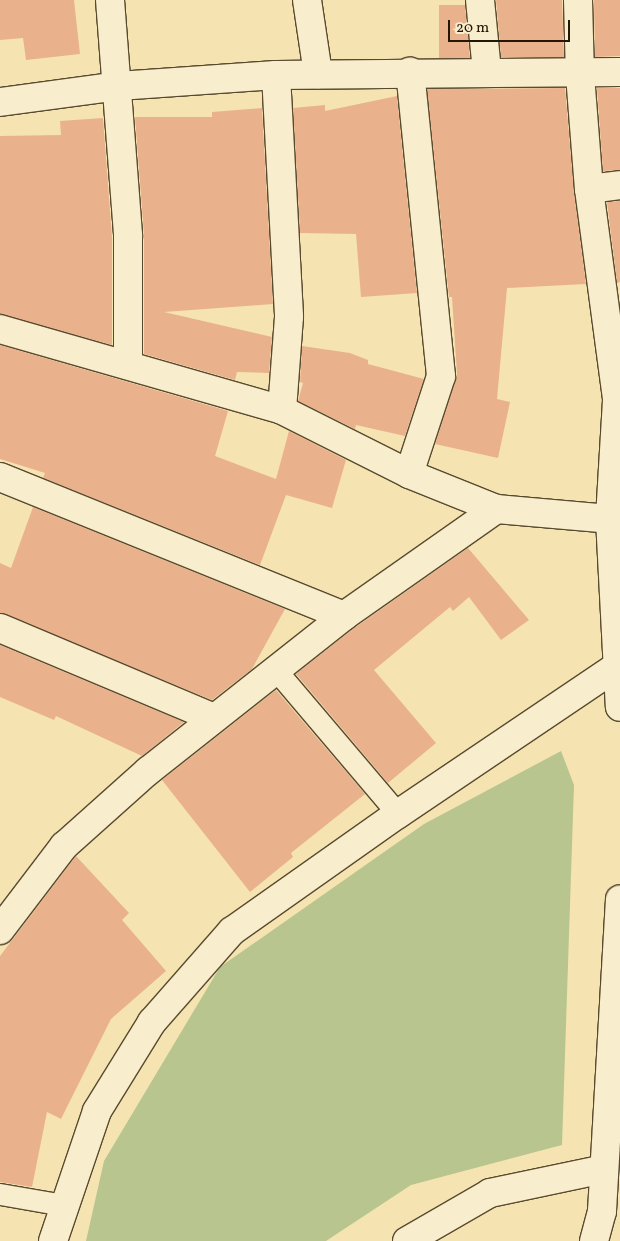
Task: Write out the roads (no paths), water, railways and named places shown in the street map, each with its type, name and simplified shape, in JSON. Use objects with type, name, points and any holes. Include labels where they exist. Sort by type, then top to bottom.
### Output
[{"type":"street","points":[[110,0],[128,236],[128,366]]},
{"type":"street","points":[[307,0],[318,74]]},
{"type":"street","points":[[480,0],[486,72]]},
{"type":"street","points":[[578,0],[580,75],[589,189],[613,313],[617,400],[610,519],[616,573],[616,668],[620,707]]},
{"type":"street","points":[[0,102],[118,86],[276,75],[410,72],[580,75],[620,72]]},
{"type":"street","points":[[409,474],[441,376],[410,72]]},
{"type":"street","points":[[276,75],[289,317],[282,410]]},
{"type":"street","points":[[589,189],[620,185]]},
{"type":"street","points":[[0,329],[282,410],[409,474],[496,508],[610,519]]},
{"type":"street","points":[[0,477],[344,616]]},
{"type":"street","points":[[0,930],[64,846],[212,717],[344,616],[496,508]]},
{"type":"street","points":[[0,628],[212,717]]},
{"type":"street","points":[[53,1241],[97,1110],[152,1022],[232,931],[398,814],[616,668]]},
{"type":"street","points":[[594,1241],[611,1214],[604,1169],[620,900]]},
{"type":"street","points":[[407,1241],[490,1193],[604,1169]]},
{"type":"lane","points":[[275,669],[398,814]]},
{"type":"lane","points":[[0,1194],[64,1205]]}]
